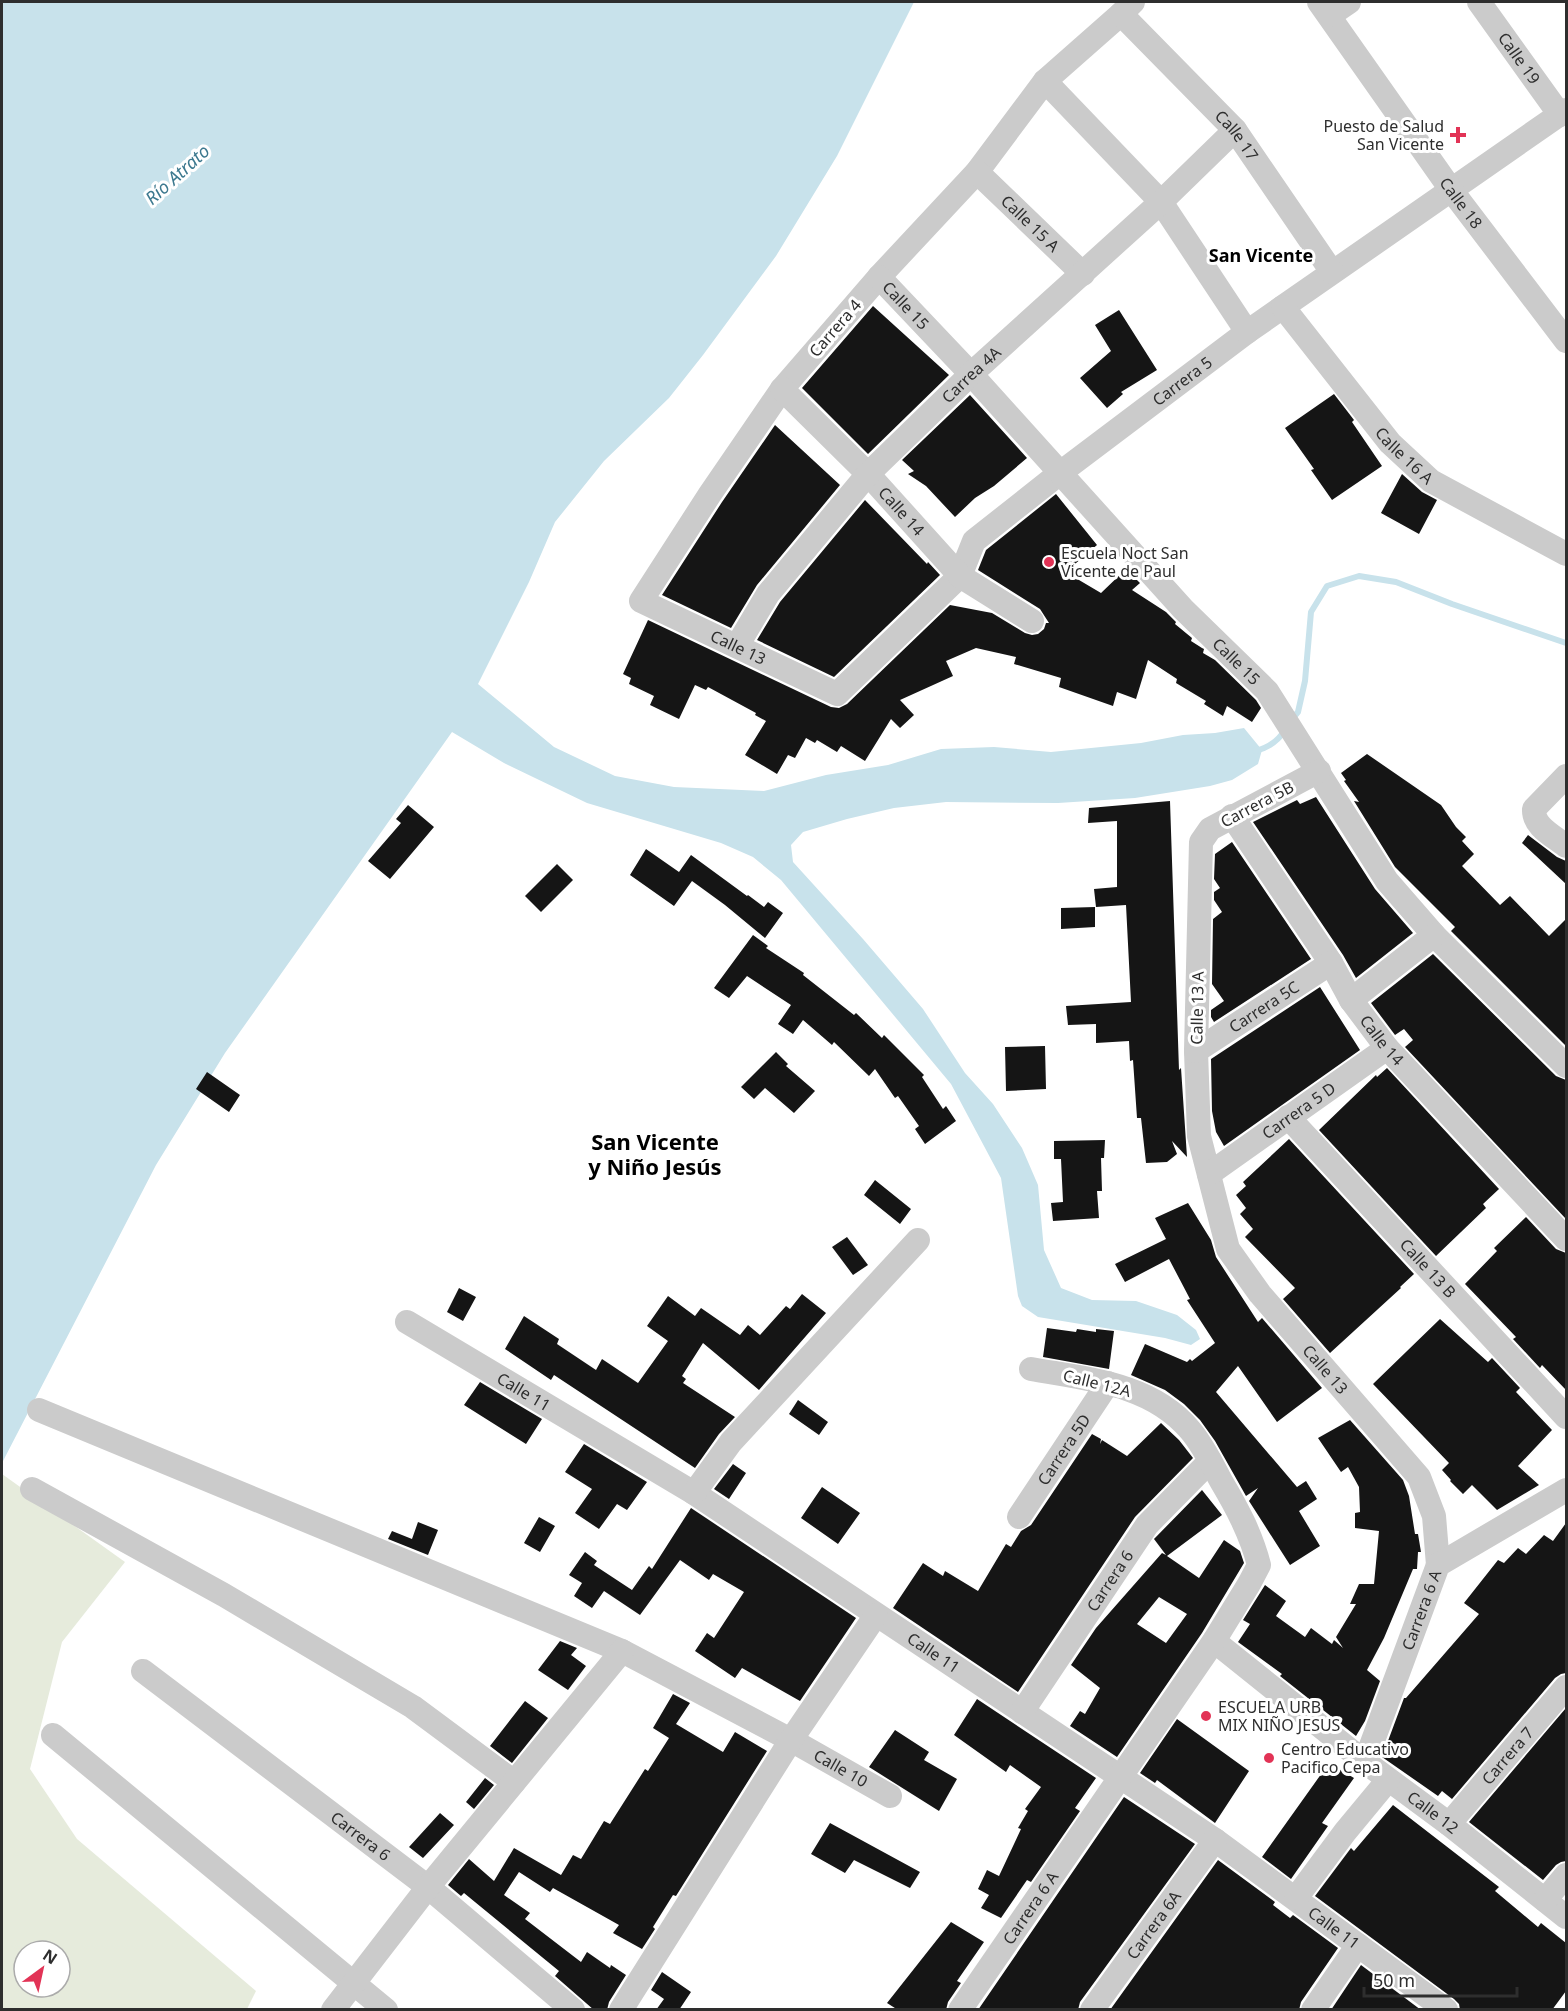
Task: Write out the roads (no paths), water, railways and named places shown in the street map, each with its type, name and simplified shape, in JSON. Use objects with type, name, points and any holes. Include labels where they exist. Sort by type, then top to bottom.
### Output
[{"type":"street","name":"Calle 19","points":[[1479,2],[1563,112]]},
{"type":"street","name":"Calle 18","points":[[1333,6],[1452,191],[1566,341]]},
{"type":"street","name":"Carrera 4","points":[[642,601],[710,494],[782,389],[879,277],[977,172],[1045,81],[1127,8]]},
{"type":"street","name":"Calle 17","points":[[1127,8],[1235,130],[1332,272]]},
{"type":"street","points":[[1045,81],[1161,202],[1247,332]]},
{"type":"street","name":"Carrera 5","points":[[837,694],[960,576],[974,541],[1247,332],[1563,112]]},
{"type":"street","name":"Carrea 4A","points":[[736,646],[768,594],[868,474],[971,374],[1161,202],[1235,130]]},
{"type":"street","name":"Calle 15 A","points":[[977,172],[1083,274]]},
{"type":"street","name":"Calle 15","points":[[879,277],[971,374],[1183,609],[1267,691],[1387,881],[1434,935],[1566,1066]]},
{"type":"street","name":"Calle 16 A","points":[[1282,307],[1390,443],[1431,481],[1566,554]]},
{"type":"street","name":"Calle 14","points":[[782,389],[868,474],[960,576],[1032,621]]},
{"type":"street","name":"Calle 13","points":[[642,601],[837,694]]},
{"type":"street","name":"Carrera 5B","points":[[1200,842],[1210,829],[1319,771]]},
{"type":"street","points":[[1566,776],[1534,809],[1533,816],[1543,828],[1566,846]]},
{"type":"street","name":"Calle 14","points":[[1232,816],[1331,963],[1351,1000],[1387,1048],[1566,1239]]},
{"type":"street","name":"Calle 13 A","points":[[1200,842],[1196,1051],[1200,1137],[1209,1174]]},
{"type":"street","points":[[1351,1000],[1434,935]]},
{"type":"street","name":"Carrera 5C","points":[[1196,1051],[1331,963]]},
{"type":"street","name":"Carrera 5 D","points":[[1209,1174],[1387,1048]]},
{"type":"street","name":"Calle 13 B","points":[[1288,1118],[1566,1417]]},
{"type":"street","name":"Calle 13","points":[[1209,1174],[1228,1249],[1260,1294],[1419,1477],[1434,1516],[1438,1564]]},
{"type":"street","points":[[694,1493],[731,1442],[918,1240]]},
{"type":"street","name":"Calle 11","points":[[407,1322],[694,1493],[1215,1840],[1446,2010]]},
{"type":"street","name":"Calle 12A","points":[[1030,1369],[1108,1383],[1130,1389],[1162,1405],[1190,1429],[1210,1461]]},
{"type":"street","name":"Carrera 5D","points":[[1019,1517],[1108,1383]]},
{"type":"street","name":"Calle 10","points":[[39,1410],[622,1651],[791,1740],[890,1797]]},
{"type":"street","points":[[1120,1776],[1214,1641],[1250,1584],[1259,1565],[1255,1547],[1245,1523],[1210,1461]]},
{"type":"street","name":"Carrera 6","points":[[1022,1712],[1147,1525],[1210,1461]]},
{"type":"street","points":[[32,1489],[224,1595],[413,1707],[514,1782]]},
{"type":"street","name":"Carrera 6 A","points":[[1365,1762],[1438,1564],[1566,1490]]},
{"type":"street","points":[[621,2010],[791,1740],[876,1615]]},
{"type":"street","name":"Calle 12","points":[[1214,1641],[1365,1762],[1449,1824],[1566,1917]]},
{"type":"street","points":[[333,2010],[428,1887],[622,1651]]},
{"type":"street","name":"Carrera 6","points":[[143,1671],[428,1887],[573,2010]]},
{"type":"street","name":"Carrera 7","points":[[1449,1824],[1566,1687]]},
{"type":"street","points":[[53,1735],[386,2010]]},
{"type":"street","name":"Carrera 6 A","points":[[960,2010],[1120,1776]]},
{"type":"street","points":[[1296,1898],[1344,1832],[1388,1780]]},
{"type":"street","name":"Carrera 6A","points":[[1092,2010],[1215,1840]]},
{"type":"street","points":[[1545,1900],[1566,1875]]},
{"type":"street","points":[[1313,2010],[1358,1945]]},
{"type":"water","name":"Río Atrato","points":[[2,2],[914,2],[837,156],[776,256],[669,398],[604,461],[555,522],[529,582],[478,684],[554,747],[615,776],[674,787],[764,791],[826,775],[888,765],[941,749],[994,747],[1051,752],[1141,743],[1183,735],[1244,728],[1262,750],[1258,764],[1232,780],[1210,786],[1135,798],[1058,803],[946,802],[894,808],[803,832],[791,845],[793,862],[923,1009],[965,1073],[993,1104],[1022,1148],[1038,1185],[1044,1250],[1061,1288],[1092,1300],[1136,1301],[1177,1315],[1196,1330],[1200,1339],[1191,1345],[1165,1338],[1038,1317],[1022,1306],[1018,1296],[1001,1178],[951,1084],[781,880],[753,857],[721,843],[587,803],[504,763],[452,732],[225,1053],[156,1165],[2,1463]]},
{"type":"waterway","points":[[1292,719],[1298,712],[1305,681],[1311,612],[1327,586],[1359,576],[1396,582],[1566,643]]},
{"type":"waterway","points":[[1255,751],[1272,744],[1285,730]]},
{"type":"place","name":"Puesto de Salud San Vicente","points":[[1458,135]]},
{"type":"place","name":"Escuela Noct San Vicente de Paul","points":[[1049,562]]},
{"type":"place","name":"ESCUELA URB MIX NIÑO JESUS","points":[[1206,1716]]},
{"type":"place","name":"Centro Educativo Pacifico Cepa","points":[[1269,1758]]},
{"type":"district","name":"San Vicente","points":[[1261,255]]},
{"type":"district","name":"San Vicente y Niño Jesús","points":[[655,1154]]}]
